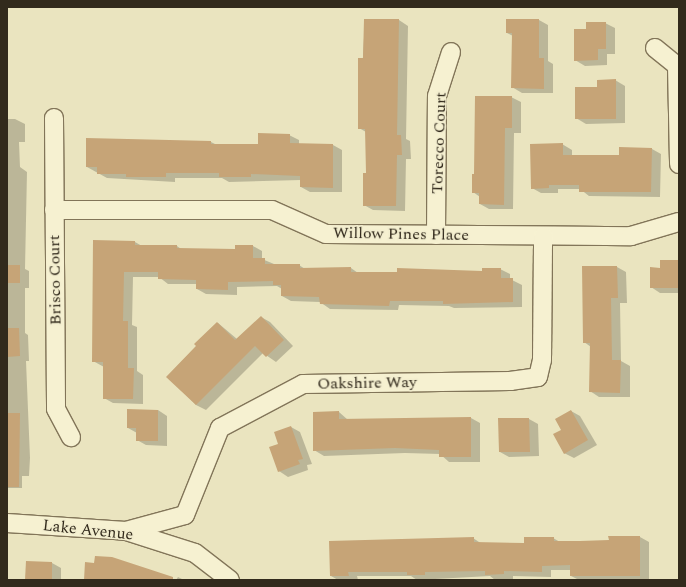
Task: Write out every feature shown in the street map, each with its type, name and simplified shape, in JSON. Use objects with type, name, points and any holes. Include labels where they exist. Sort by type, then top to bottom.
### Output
[{"type":"street","points":[[655,48],[677,66],[679,164]]},
{"type":"street","name":"Torecco Court","points":[[436,235],[437,96],[451,52]]},
{"type":"street","name":"Brisco Court","points":[[54,118],[56,409],[71,437]]},
{"type":"street","name":"Willow Pines Place","points":[[54,210],[272,210],[326,234],[631,236],[679,222]]},
{"type":"street","name":"Oakshire Way","points":[[126,531],[185,515],[220,428],[303,384],[510,381],[538,377],[542,360],[543,236]]},
{"type":"street","name":"Lake Avenue","points":[[7,523],[126,531],[195,553],[230,580]]},
{"type":"building","points":[[364,19],[399,19],[397,135],[401,135],[402,155],[397,155],[396,206],[363,206],[363,173],[366,173],[365,129],[358,129],[358,58],[363,58]]},
{"type":"building","points":[[506,19],[539,19],[539,58],[544,58],[544,89],[511,88],[512,33],[506,33]]},
{"type":"building","points":[[586,22],[606,22],[606,49],[598,49],[598,60],[574,61],[574,29],[586,29]]},
{"type":"building","points":[[616,79],[616,119],[575,119],[575,87],[597,87],[597,80]]},
{"type":"building","points":[[475,96],[512,96],[512,128],[505,128],[504,205],[479,204],[479,193],[472,193],[472,174],[474,174]]},
{"type":"building","points":[[258,133],[290,134],[290,143],[333,144],[333,188],[300,187],[300,176],[251,174],[251,177],[219,177],[219,173],[166,173],[166,177],[126,177],[126,174],[97,174],[97,167],[86,167],[86,138],[211,141],[211,144],[258,144]]},
{"type":"building","points":[[563,143],[563,155],[619,155],[619,147],[652,148],[651,192],[579,192],[579,185],[549,185],[549,188],[531,189],[530,144]]},
{"type":"building","points":[[93,240],[135,241],[135,245],[177,245],[177,248],[235,249],[235,245],[253,245],[253,258],[265,258],[265,264],[300,264],[300,268],[351,267],[351,272],[397,272],[397,268],[482,271],[482,268],[501,268],[501,278],[513,278],[513,302],[443,304],[443,301],[390,301],[389,306],[320,304],[319,297],[281,296],[281,285],[273,285],[273,281],[228,282],[228,290],[196,289],[196,280],[158,279],[158,272],[124,272],[123,321],[128,321],[128,368],[134,368],[133,399],[103,399],[103,362],[92,362]]},
{"type":"building","points":[[660,260],[679,260],[679,288],[650,288],[650,267],[660,268]]},
{"type":"building","points":[[7,265],[20,265],[20,283],[7,283]]},
{"type":"building","points":[[582,266],[617,266],[618,298],[611,298],[612,360],[621,360],[620,393],[589,392],[590,343],[583,343]]},
{"type":"building","points":[[261,316],[284,340],[266,357],[255,346],[196,405],[166,377],[196,346],[194,344],[217,322],[235,340]]},
{"type":"building","points":[[7,328],[19,328],[20,356],[7,357]]},
{"type":"building","points":[[127,409],[158,410],[158,441],[136,441],[136,428],[127,428]]},
{"type":"building","points":[[571,410],[588,440],[564,454],[553,434],[561,430],[555,419]]},
{"type":"building","points":[[339,411],[339,419],[471,417],[471,457],[439,457],[439,450],[395,448],[313,451],[313,412]]},
{"type":"building","points":[[7,413],[20,413],[19,487],[7,487]]},
{"type":"building","points":[[498,418],[529,418],[530,452],[499,452]]},
{"type":"building","points":[[291,426],[303,459],[298,460],[300,464],[278,472],[269,447],[278,444],[274,432]]},
{"type":"building","points":[[608,536],[640,536],[640,576],[570,576],[570,565],[542,566],[542,572],[504,571],[504,574],[485,575],[485,571],[425,572],[425,575],[407,575],[407,572],[348,572],[349,576],[330,576],[329,541],[474,537],[474,542],[524,543],[524,537],[554,537],[554,541],[580,541],[609,540]]},
{"type":"building","points":[[95,556],[112,557],[173,577],[173,580],[84,580],[85,562],[94,563]]},
{"type":"building","points":[[26,561],[52,562],[52,580],[25,580]]}]
